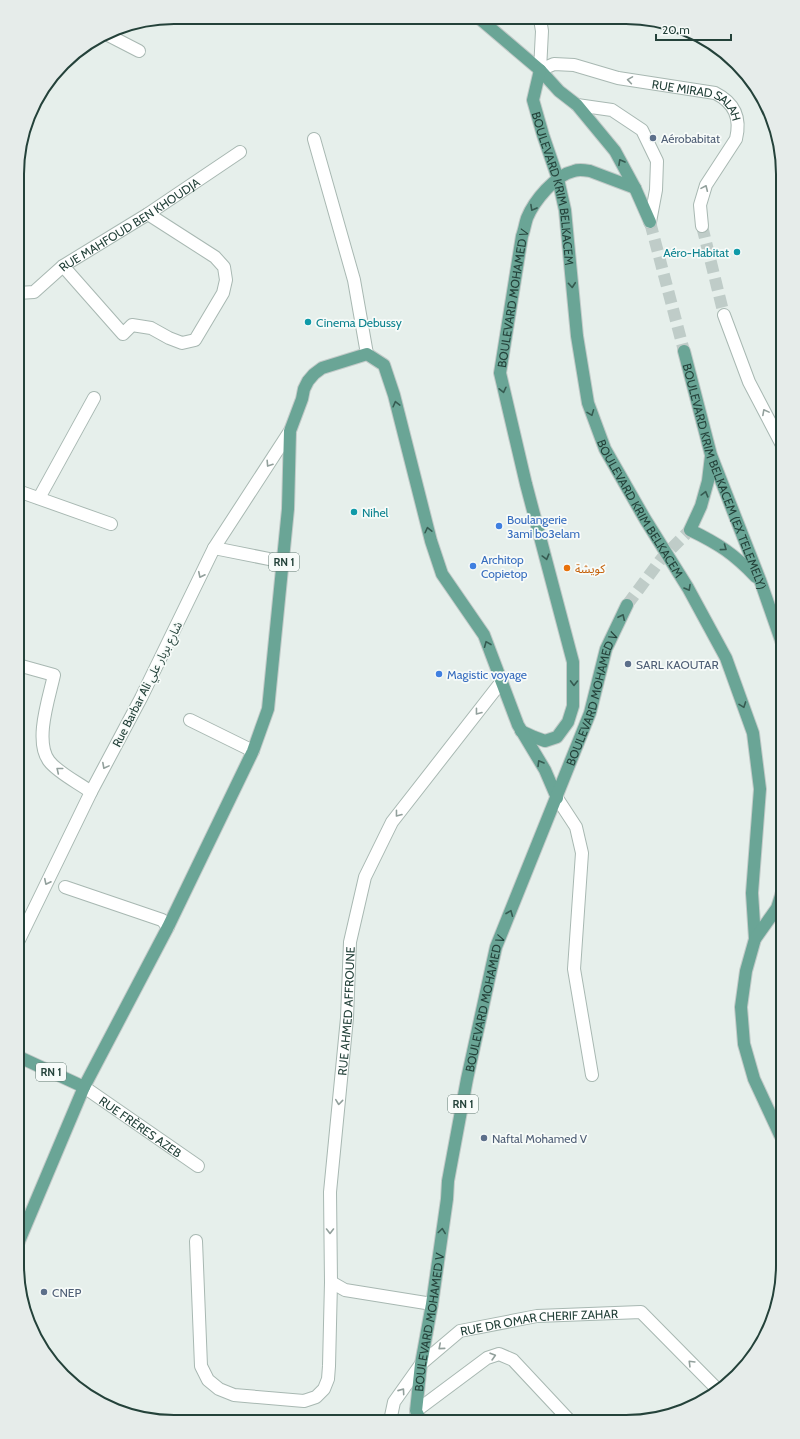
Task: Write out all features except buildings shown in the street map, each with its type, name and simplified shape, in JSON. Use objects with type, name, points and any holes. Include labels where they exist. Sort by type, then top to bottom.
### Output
[{"type":"main road","points":[[486,24],[540,70],[559,90],[577,105],[615,151],[635,188],[650,222]]},
{"type":"main road","name":"BOULEVARD KRIM BELKACEM","points":[[540,70],[533,100],[543,136],[558,179],[565,210],[577,336],[588,403],[605,449],[645,519],[688,588],[726,658],[753,733],[760,789],[752,893],[756,939]]},
{"type":"main road","points":[[558,179],[567,173],[582,170],[590,171],[635,188]]},
{"type":"main road","name":"BOULEVARD MOHAMED V","points":[[521,731],[534,738],[545,741],[557,736],[568,722],[573,706],[573,662],[526,484],[500,373],[522,236],[527,218],[537,202],[558,179]]},
{"type":"main road","name":"BOULEVARD KRIM BELKACEM (EX TELEMELY)","points":[[684,351],[711,455],[760,580],[776,626]]},
{"type":"main road","points":[[367,354],[384,365],[394,395],[431,541],[442,574],[484,635],[518,725],[545,770],[557,798]]},
{"type":"main road","name":"RN 1","points":[[24,1229],[84,1087],[168,927],[253,751],[268,709],[284,562],[288,510],[290,431],[304,389],[314,374],[322,368],[367,354]]},
{"type":"main road","points":[[711,455],[708,481],[701,506],[690,530],[716,543],[740,559],[760,580]]},
{"type":"main road","name":"BOULEVARD MOHAMED V","points":[[418,1415],[421,1364],[432,1304],[447,1199],[448,1181],[467,1079],[496,948],[590,713],[606,649],[627,605]]},
{"type":"main road","points":[[776,909],[756,939],[746,971],[741,1007],[744,1044],[754,1079],[776,1122]]},
{"type":"main road","name":"RN 1","points":[[24,1059],[84,1087]]},
{"type":"street","points":[[540,70],[542,31],[541,24]]},
{"type":"street","points":[[113,37],[139,51]]},
{"type":"street","name":"RUE MIRAD SALAH","points":[[540,70],[554,64],[574,64],[618,78],[715,93],[728,102],[736,115],[738,123],[737,135],[732,146],[706,185],[700,205],[702,226]]},
{"type":"street","points":[[577,105],[612,110],[642,130],[657,161],[656,190],[650,222]]},
{"type":"street","points":[[314,139],[354,280],[367,354]]},
{"type":"street","name":"RUE MAHFOUD BEN KHOUDJA","points":[[24,293],[34,292],[64,266],[148,214],[240,152]]},
{"type":"street","points":[[64,266],[123,334],[132,325],[151,328],[182,343],[195,340],[223,293],[226,280],[224,268],[215,257],[148,214]]},
{"type":"street","points":[[724,315],[749,382],[776,434]]},
{"type":"street","points":[[39,498],[94,398]]},
{"type":"street","name":"Rue Barbar Ali شارع بربار علي","points":[[24,930],[91,792],[141,698],[214,548],[290,431]]},
{"type":"street","points":[[24,493],[111,524]]},
{"type":"street","points":[[214,548],[284,562]]},
{"type":"street","points":[[24,667],[54,675],[42,732],[43,748],[49,761],[59,770],[91,792]]},
{"type":"street","name":"RUE AHMED AFFROUNE","points":[[196,1241],[201,1366],[208,1380],[219,1389],[234,1396],[304,1401],[316,1397],[324,1390],[328,1379],[330,1366],[330,1192],[347,1018],[350,942],[365,878],[392,822],[502,681]]},
{"type":"street","points":[[190,720],[253,751]]},
{"type":"street","points":[[557,798],[576,827],[582,853],[574,970],[592,1074]]},
{"type":"street","points":[[65,887],[162,920],[168,927]]},
{"type":"street","name":"RUE FRÈRES AZEB","points":[[84,1087],[198,1166]]},
{"type":"street","points":[[331,1282],[345,1290],[432,1304]]},
{"type":"street","name":"RUE DR OMAR CHERIF ZAHAR","points":[[391,1415],[394,1402],[421,1364],[460,1331],[537,1316],[641,1312],[714,1386]]},
{"type":"street","points":[[419,1415],[487,1358],[499,1354],[513,1360],[564,1415]]},
{"type":"tunnel","points":[[650,222],[684,351]]},
{"type":"tunnel","points":[[702,226],[724,315]]},
{"type":"tunnel","points":[[627,605],[662,558],[690,530]]},
{"type":"place","name":"Aérobabitat","points":[[653,138]]},
{"type":"place","name":"Aéro-Habitat","points":[[737,252]]},
{"type":"place","name":"Cinema Debussy","points":[[308,322]]},
{"type":"place","name":"Nihel","points":[[354,512]]},
{"type":"place","name":"Boulangerie 3ami bo3elam","points":[[499,526]]},
{"type":"place","name":"Architop Copietop","points":[[473,566]]},
{"type":"place","name":"كويشة","points":[[567,568]]},
{"type":"place","name":"SARL KAOUTAR","points":[[628,664]]},
{"type":"place","name":"Magistic voyage","points":[[439,674]]},
{"type":"place","name":"Naftal Mohamed V","points":[[484,1138]]},
{"type":"place","name":"CNEP","points":[[44,1292]]}]
